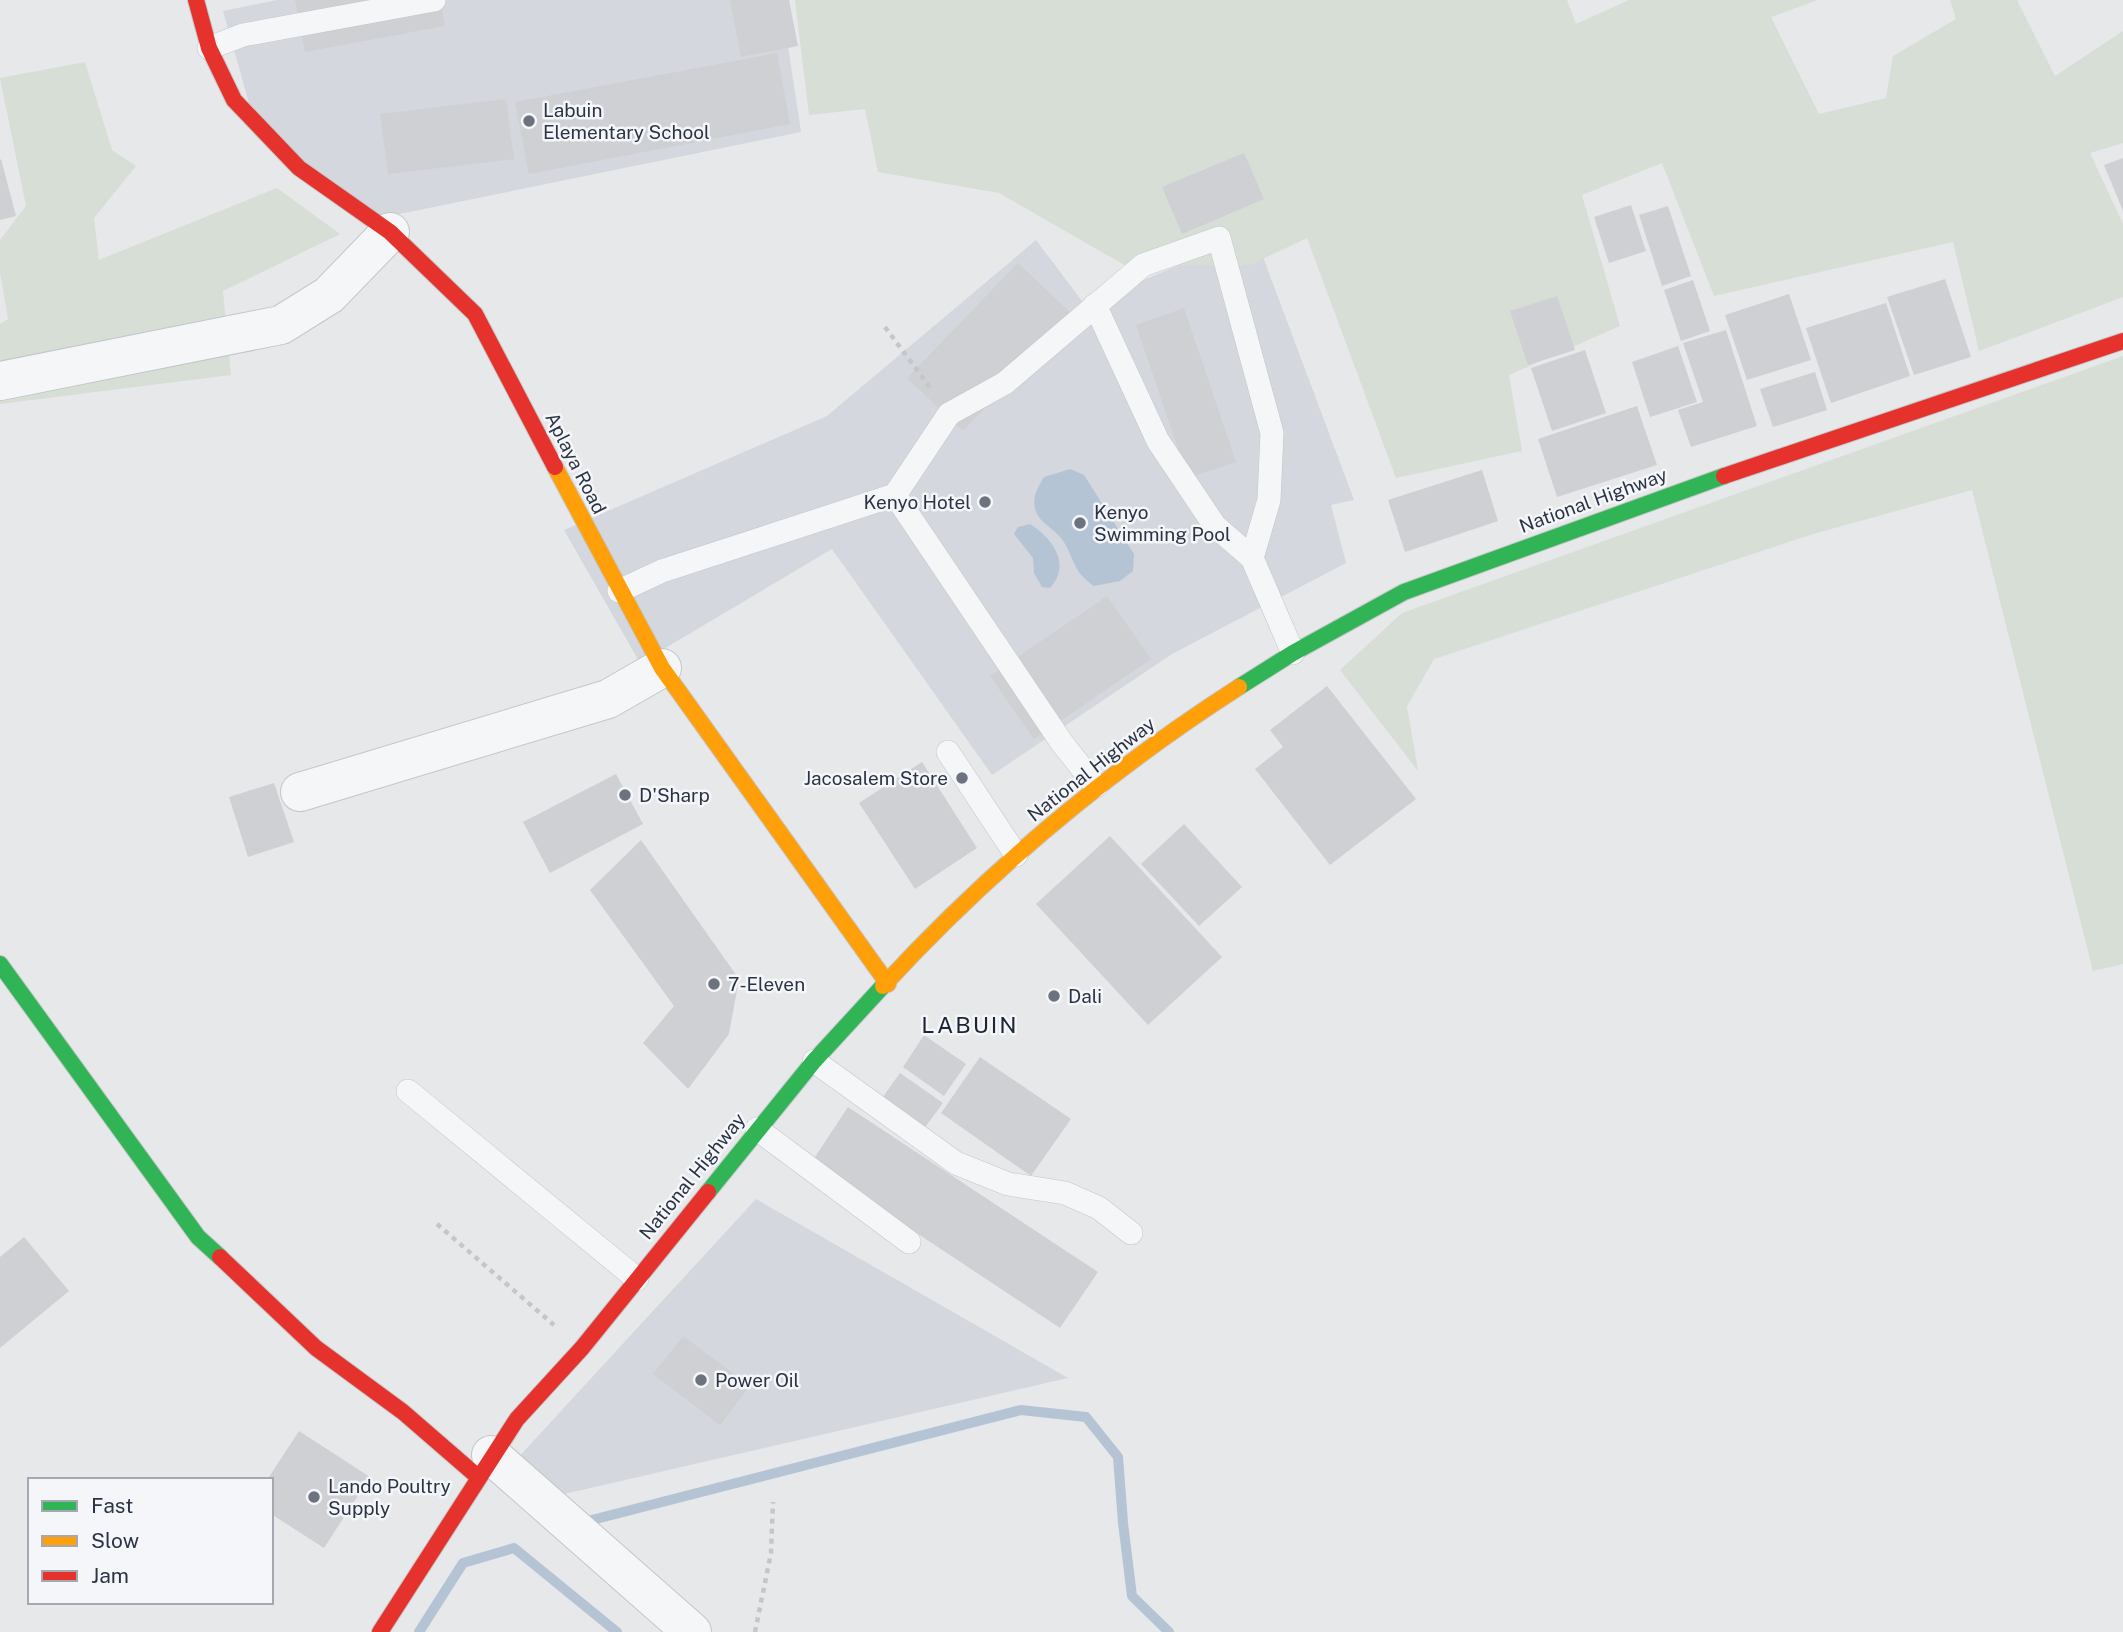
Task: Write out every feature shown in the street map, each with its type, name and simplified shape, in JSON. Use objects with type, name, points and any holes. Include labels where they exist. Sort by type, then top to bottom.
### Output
[{"type":"main road","name":"Aplaya Road","points":[[196,0],[209,48],[234,100],[299,168],[390,232],[475,314],[662,668],[888,984]]},
{"type":"main road","name":"National Highway","points":[[380,1632],[517,1419],[582,1348],[814,1060],[888,984],[906,960],[1016,855],[1096,786],[1192,717],[1293,653],[1404,592],[1671,494],[2123,341]]},
{"type":"main road","points":[[0,964],[198,1237],[316,1348],[403,1412],[485,1466]]},
{"type":"street","points":[[0,381],[281,325],[329,295],[390,232]]},
{"type":"street","points":[[300,792],[608,699],[662,668]]},
{"type":"street","points":[[485,1466],[692,1632]]},
{"type":"lane","points":[[209,48],[243,35],[434,0]]},
{"type":"lane","points":[[619,591],[662,571],[895,495],[949,414],[1005,383],[1143,265],[1219,238],[1272,433],[1269,500],[1252,558]]},
{"type":"lane","points":[[1095,305],[1158,441],[1215,526],[1252,558],[1293,653]]},
{"type":"lane","points":[[895,495],[1062,743],[1096,786]]},
{"type":"lane","points":[[948,752],[1016,855]]},
{"type":"lane","points":[[814,1060],[956,1163],[1008,1184],[1065,1193],[1099,1208],[1131,1233]]},
{"type":"lane","points":[[408,1091],[637,1279]]},
{"type":"lane","points":[[757,1129],[909,1242]]},
{"type":"path","points":[[885,327],[949,414]]},
{"type":"path","points":[[437,1224],[582,1348]]},
{"type":"path","points":[[755,1632],[771,1553],[772,1502]]},
{"type":"shaded area","name":"Labuin Elementary School","points":[[277,0],[781,0],[801,132],[360,222],[251,110],[223,11]]},
{"type":"shaded area","points":[[795,0],[1567,0],[1576,24],[1629,0],[1818,0],[1771,17],[1819,114],[1886,98],[1893,56],[1956,19],[1950,0],[2017,0],[2055,76],[2123,31],[2123,143],[2090,153],[2123,224],[2123,297],[1979,351],[1953,242],[1714,296],[1662,163],[1582,195],[1620,326],[1509,375],[1522,451],[1396,478],[1307,238],[1250,265],[1126,266],[999,193],[878,172],[865,109],[809,115]]},
{"type":"shaded area","points":[[85,62],[112,150],[136,166],[94,218],[99,260],[277,188],[340,234],[223,291],[231,375],[0,404],[0,324],[8,319],[0,272],[0,240],[26,206],[0,78]]},
{"type":"shaded area","name":"Kenyo Hotel","points":[[1254,233],[1354,500],[1331,505],[1346,563],[1172,654],[992,775],[832,549],[640,663],[564,530],[827,416],[1036,240],[1085,305]]},
{"type":"shaded area","points":[[2123,356],[2123,964],[2093,971],[1972,490],[1813,534],[1434,659],[1407,706],[1418,771],[1340,670],[1402,613]]},
{"type":"shaded area","points":[[756,1199],[1068,1378],[560,1495],[515,1461]]},
{"type":"water","name":"Kenyo Swimming Pool","points":[[1070,469],[1084,475],[1134,554],[1133,571],[1120,581],[1094,586],[1086,580],[1060,537],[1037,513],[1035,496],[1044,477]]},
{"type":"water","points":[[1030,524],[1052,544],[1059,561],[1056,579],[1050,588],[1042,587],[1034,573],[1033,558],[1014,534],[1018,527]]},
{"type":"building","points":[[295,0],[440,0],[445,26],[305,52]]},
{"type":"building","points":[[730,0],[789,0],[798,46],[741,57]]},
{"type":"building","points":[[777,53],[790,124],[529,174],[515,102]]},
{"type":"building","points":[[506,99],[514,159],[388,174],[380,114]]},
{"type":"building","points":[[1244,153],[1264,199],[1182,234],[1162,187]]},
{"type":"building","points":[[2123,158],[2123,211],[2104,165]]},
{"type":"building","points":[[0,160],[16,216],[0,220]]},
{"type":"building","points":[[1631,205],[1646,251],[1609,263],[1594,217]]},
{"type":"building","points":[[1668,206],[1691,276],[1662,286],[1639,215]]},
{"type":"building","points":[[1018,263],[1074,316],[963,431],[907,378]]},
{"type":"building","points":[[1945,279],[1971,357],[1914,375],[1887,297]]},
{"type":"building","points":[[1693,280],[1710,331],[1681,341],[1664,290]]},
{"type":"building","points":[[1789,294],[1811,360],[1747,380],[1725,315]]},
{"type":"building","points":[[1557,296],[1575,350],[1528,365],[1510,311]]},
{"type":"building","points":[[1886,303],[1910,376],[1831,403],[1806,328]]},
{"type":"building","points":[[1184,308],[1236,462],[1188,478],[1136,325]]},
{"type":"building","points":[[1726,330],[1757,426],[1691,447],[1678,410],[1703,402],[1683,343]]},
{"type":"building","points":[[1678,346],[1697,402],[1650,417],[1632,362]]},
{"type":"building","points":[[1585,350],[1606,413],[1552,431],[1531,368]]},
{"type":"building","points":[[1815,372],[1827,410],[1773,427],[1760,389]]},
{"type":"building","points":[[1637,406],[1657,465],[1557,497],[1538,439]]},
{"type":"building","points":[[1482,470],[1498,521],[1405,552],[1388,500]]},
{"type":"building","points":[[1107,596],[1151,659],[1034,739],[990,676]]},
{"type":"building","points":[[1327,686],[1416,799],[1330,865],[1255,769],[1283,747],[1270,730]]},
{"type":"building","points":[[922,762],[977,848],[915,889],[859,803]]},
{"type":"building","points":[[616,774],[643,824],[550,873],[523,822]]},
{"type":"building","points":[[274,783],[294,842],[248,857],[229,797]]},
{"type":"building","points":[[1184,824],[1242,887],[1199,926],[1141,864]]},
{"type":"building","points":[[1110,836],[1222,957],[1148,1025],[1036,904]]},
{"type":"building","points":[[641,840],[739,979],[729,1034],[688,1089],[643,1043],[674,1006],[590,890]]},
{"type":"building","points":[[924,1035],[966,1064],[944,1096],[903,1067]]},
{"type":"building","points":[[980,1057],[1071,1119],[1031,1176],[941,1113]]},
{"type":"building","points":[[900,1073],[943,1103],[923,1130],[880,1101]]},
{"type":"building","points":[[848,1107],[1098,1272],[1060,1328],[811,1163]]},
{"type":"building","points":[[24,1237],[69,1291],[0,1348],[0,1257]]},
{"type":"building","name":"Power Oil","points":[[683,1336],[750,1386],[720,1425],[653,1374]]},
{"type":"building","name":"Lando Poultry Supply","points":[[299,1431],[370,1477],[324,1548],[273,1515],[273,1478],[268,1478]]},
{"type":"waterway","points":[[580,1523],[1021,1410],[1086,1417],[1118,1457],[1132,1596],[1169,1632]]},
{"type":"waterway","points":[[419,1632],[463,1563],[514,1548],[617,1632]]},
{"type":"traffic: fast","points":[[1239,687],[1293,653],[1404,592],[1724,476]]},
{"type":"traffic: fast","points":[[0,964],[198,1237],[220,1257]]},
{"type":"traffic: fast","points":[[708,1192],[814,1061],[883,986]]},
{"type":"traffic: slow","points":[[555,467],[662,668],[888,984]]},
{"type":"traffic: slow","points":[[883,986],[965,903],[1052,825],[1143,753],[1239,687]]},
{"type":"traffic: jam","points":[[196,0],[209,48],[234,100],[299,168],[390,232],[475,314],[555,467]]},
{"type":"traffic: jam","points":[[1724,476],[2123,341]]},
{"type":"traffic: jam","points":[[380,1632],[517,1419],[582,1348],[708,1192]]},
{"type":"traffic: jam","points":[[220,1257],[316,1348],[403,1412],[478,1477]]},
{"type":"place","name":"Labuin Elementary School","points":[[529,121]]},
{"type":"place","name":"Kenyo Hotel","points":[[985,502]]},
{"type":"place","name":"Kenyo Swimming Pool","points":[[1080,523]]},
{"type":"place","name":"Jacosalem Store","points":[[962,778]]},
{"type":"place","name":"D'Sharp","points":[[625,795]]},
{"type":"place","name":"7-Eleven","points":[[714,984]]},
{"type":"place","name":"Dali","points":[[1054,996]]},
{"type":"place","name":"Power Oil","points":[[701,1380]]},
{"type":"place","name":"Lando Poultry Supply","points":[[314,1497]]},
{"type":"district","name":"LABUIN","points":[[970,1025]]}]
